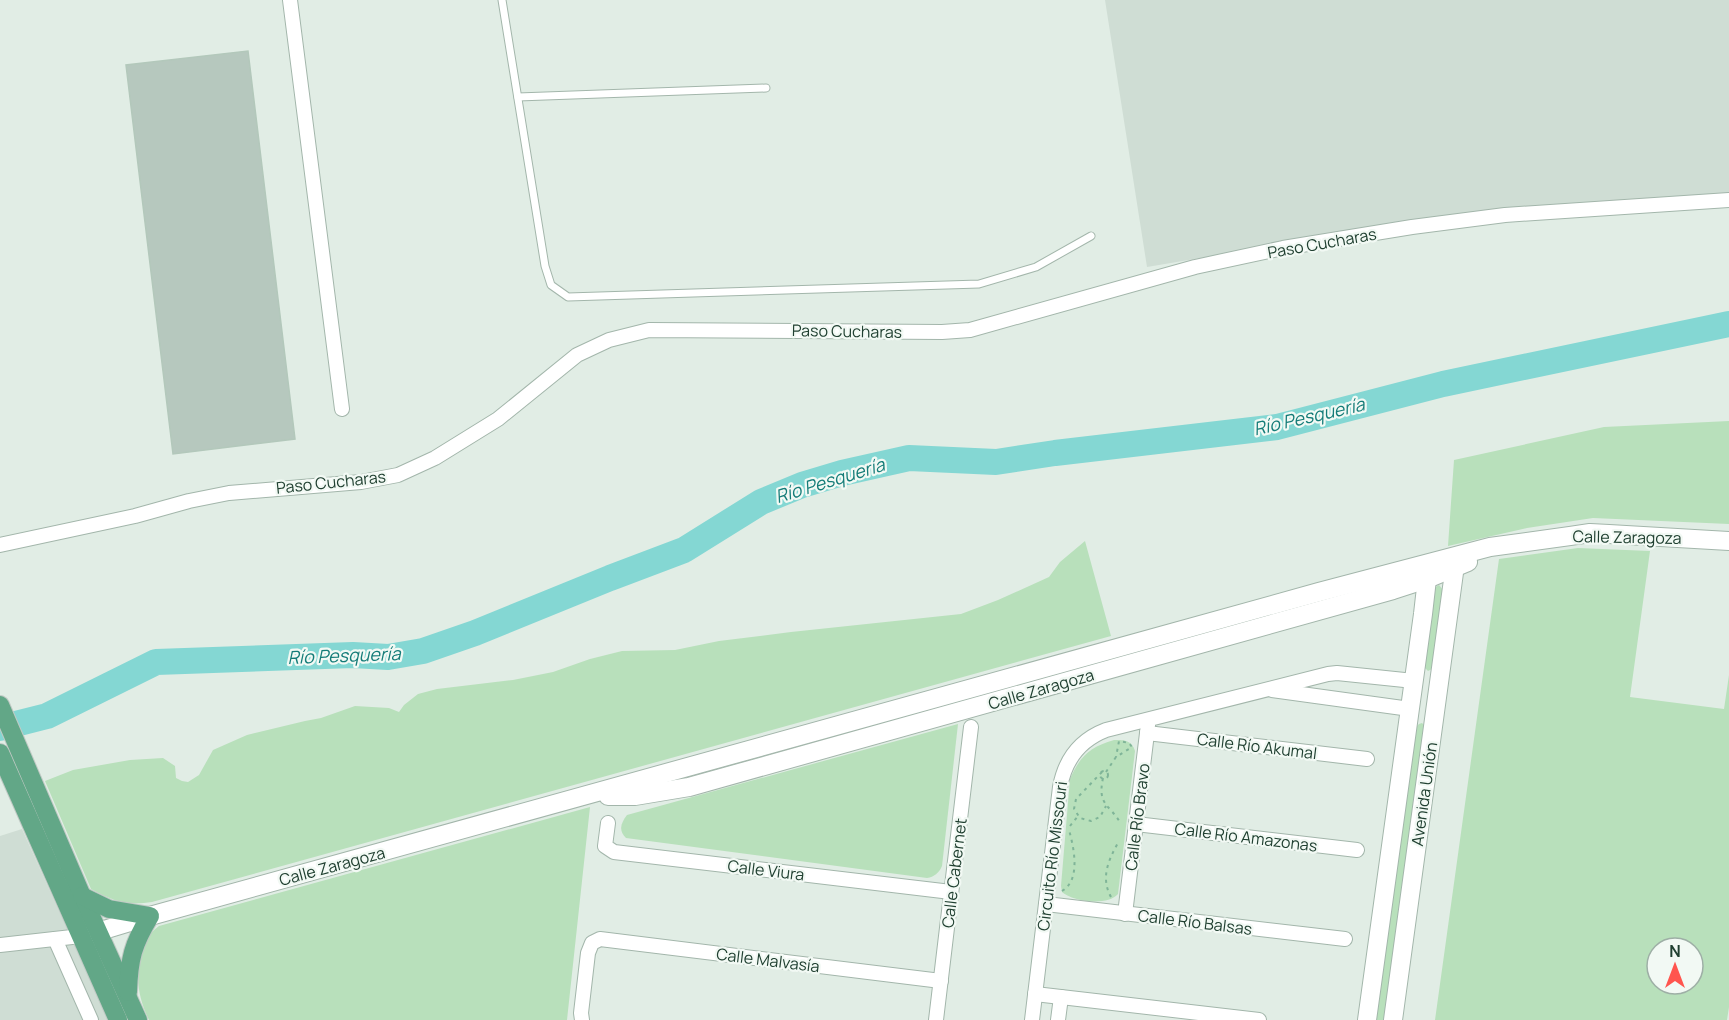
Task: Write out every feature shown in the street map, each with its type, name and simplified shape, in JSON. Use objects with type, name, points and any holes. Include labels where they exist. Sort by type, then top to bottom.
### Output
[{"type":"main road","points":[[0,705],[82,896],[90,934],[118,1020]]},
{"type":"main road","points":[[0,753],[18,794],[90,934],[128,997],[138,1020]]},
{"type":"main road","points":[[82,896],[109,909],[150,916],[138,937],[130,960],[128,997]]},
{"type":"street","points":[[290,0],[342,409]]},
{"type":"street","name":"Paso Cucharas","points":[[0,545],[229,493],[361,482],[398,474],[435,458],[498,419],[577,356],[609,340],[649,330],[942,332],[970,330],[1195,267],[1284,248],[1488,217],[1729,200]]},
{"type":"street","name":"Calle Zaragoza","points":[[90,934],[1318,592],[1428,571],[1490,548],[1590,533],[1729,541]]},
{"type":"street","name":"Avenida Unión","points":[[1393,1020],[1456,562]]},
{"type":"street","name":"Calle Zaragoza","points":[[583,797],[635,796],[689,788],[1393,590],[1428,571]]},
{"type":"street","name":"Avenida Unión","points":[[1366,1020],[1428,571]]},
{"type":"street","points":[[1393,590],[1412,598],[1419,605],[1423,614]]},
{"type":"street","name":"Circuito Río Missouri","points":[[1032,1020],[1059,796],[1063,775],[1070,758],[1084,742],[1098,734],[1148,726],[1264,689],[1332,673],[1414,681]]},
{"type":"street","points":[[1414,681],[1439,685]]},
{"type":"street","points":[[976,687],[982,705]]},
{"type":"street","name":"Circuito Río Missouri","points":[[1264,689],[1410,709]]},
{"type":"street","points":[[1410,709],[1436,712]]},
{"type":"street","name":"Calle Río Akumal","points":[[1148,726],[1367,759]]},
{"type":"street","name":"Calle Río Bravo","points":[[1125,914],[1148,726]]},
{"type":"street","name":"Calle Cabernet","points":[[936,1020],[971,727]]},
{"type":"street","name":"Calle Viura","points":[[608,823],[605,846],[614,852],[951,892]]},
{"type":"street","name":"Calle Río Amazonas","points":[[1136,824],[1357,850]]},
{"type":"street","name":"Calle Río Balsas","points":[[1046,904],[1345,939]]},
{"type":"street","points":[[0,945],[90,934]]},
{"type":"street","points":[[55,939],[91,1020]]},
{"type":"street","name":"Calle Malvasía","points":[[582,1020],[589,947],[596,940],[620,941],[941,981]]},
{"type":"street","points":[[1035,994],[1258,1020]]},
{"type":"street","points":[[1058,1020],[1061,997]]},
{"type":"lane","points":[[502,0],[545,266],[551,285],[568,297],[979,284],[1036,267],[1091,236]]},
{"type":"lane","points":[[518,97],[766,88]]},
{"type":"path","points":[[1103,778],[1108,776],[1106,772],[1116,757],[1119,741],[1129,743],[1132,747],[1116,757]]},
{"type":"path","points":[[1070,805],[1102,772],[1106,772]]},
{"type":"path","points":[[1102,772],[1101,795],[1106,806],[1117,817],[1122,830]]},
{"type":"path","points":[[1076,799],[1074,809],[1084,820],[1095,820],[1100,817],[1106,806]]},
{"type":"path","points":[[1068,828],[1078,816]]},
{"type":"path","points":[[1048,889],[1064,891],[1072,882],[1074,855],[1066,822]]},
{"type":"path","points":[[1113,899],[1106,884],[1108,863],[1122,836]]},
{"type":"shaded area","points":[[1105,0],[1729,0],[1729,198],[1486,210],[1147,267]]},
{"type":"shaded area","points":[[22,829],[108,1020],[0,1020],[0,836]]},
{"type":"green space","points":[[1729,421],[1729,524],[1593,518],[1527,528],[1448,546],[1454,460],[1604,427]]},
{"type":"green space","points":[[1085,541],[1111,636],[152,902],[120,902],[91,889],[45,781],[73,770],[130,760],[163,758],[175,766],[176,778],[188,782],[199,775],[213,750],[247,735],[321,718],[355,706],[389,708],[399,712],[418,694],[437,689],[513,680],[553,672],[622,651],[675,650],[719,641],[961,614],[1049,577],[1060,562]]},
{"type":"green space","points":[[1578,548],[1650,551],[1630,697],[1724,709],[1729,675],[1729,1007],[1727,1020],[1435,1020],[1499,559]]},
{"type":"green space","points":[[1439,585],[1443,590],[1432,669],[1428,671],[1424,667],[1434,589]]},
{"type":"green space","points":[[1422,723],[1425,726],[1385,1020],[1376,1020],[1416,727]]},
{"type":"green space","points":[[958,724],[942,866],[936,874],[927,878],[626,838],[621,829],[627,815]]},
{"type":"green space","points":[[1114,740],[1127,741],[1135,751],[1118,894],[1107,900],[1082,900],[1062,892],[1061,886],[1070,779],[1082,758],[1092,749]]},
{"type":"green space","points":[[590,807],[567,1020],[149,1020],[140,997],[138,974],[145,943],[159,926]]},
{"type":"building","points":[[248,51],[295,439],[173,454],[126,65]]},
{"type":"waterway","name":"Río Pesquería","points":[[0,728],[47,716],[156,662],[353,655],[388,657],[423,651],[475,633],[684,550],[761,502],[802,485],[842,473],[909,458],[996,462],[1277,427],[1443,384],[1729,324]]}]
